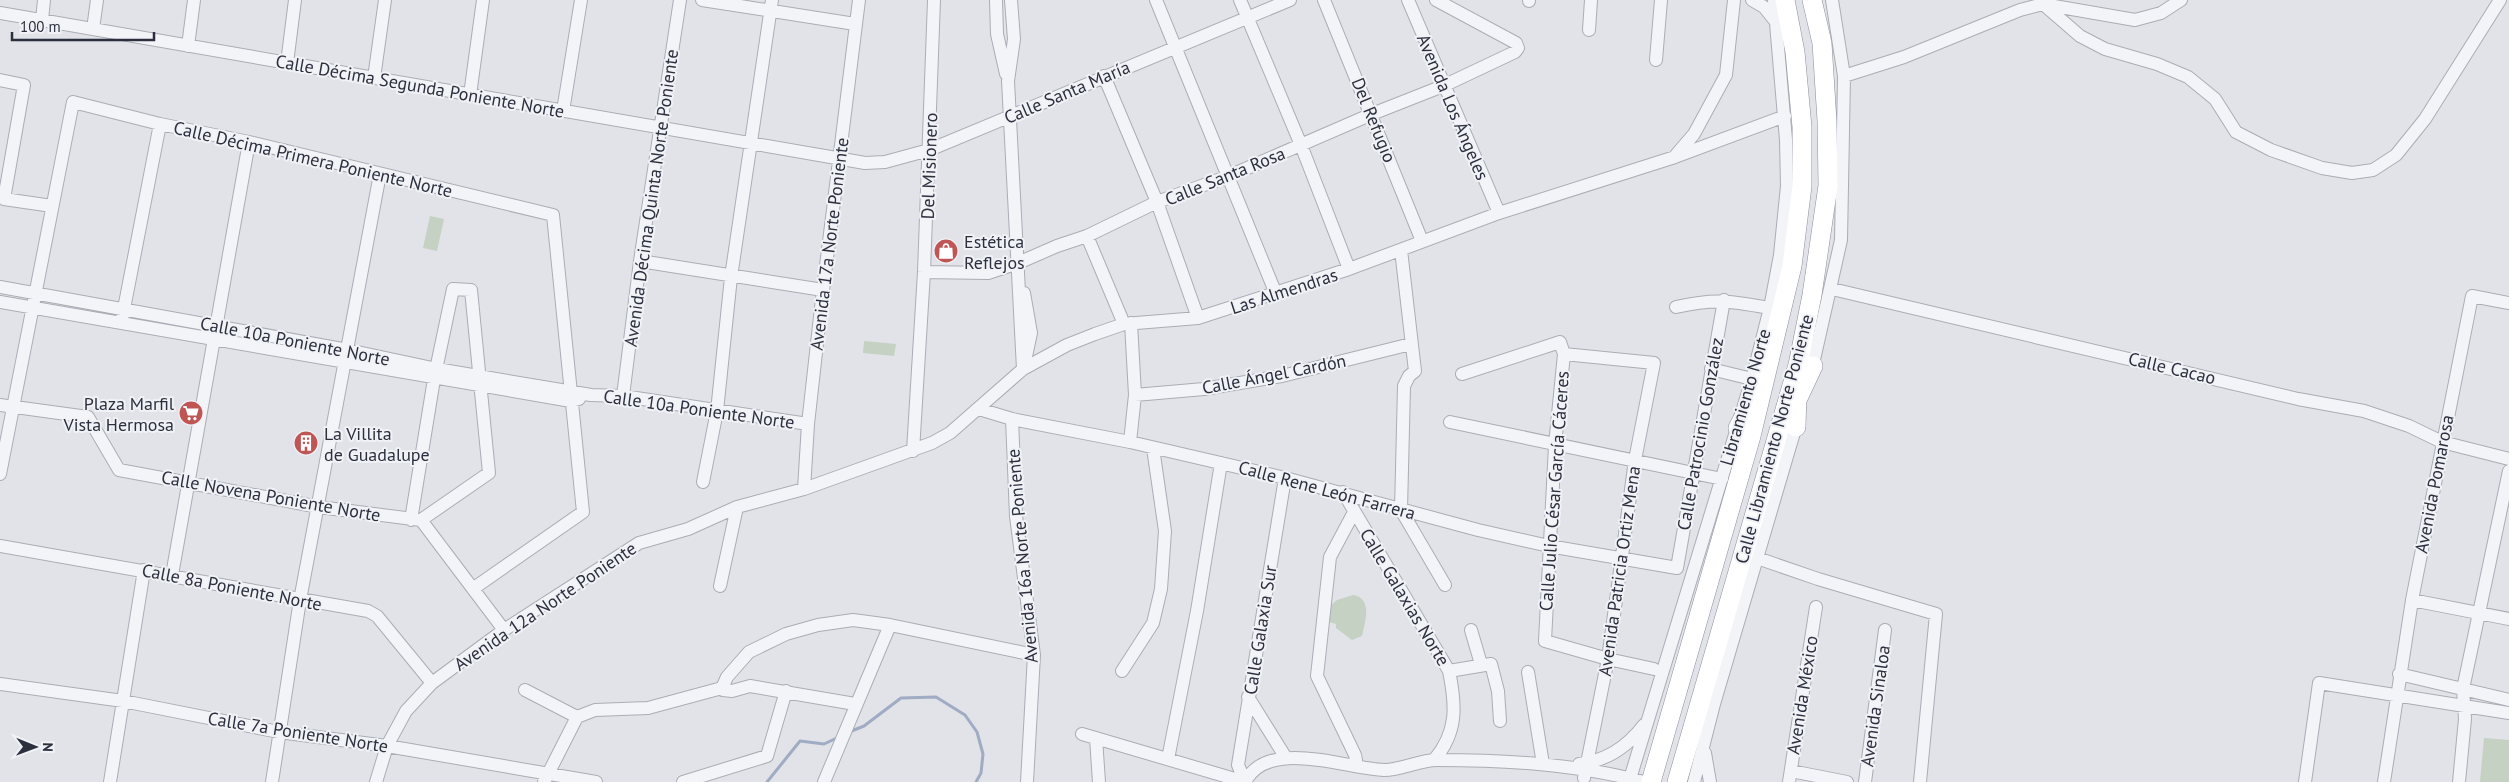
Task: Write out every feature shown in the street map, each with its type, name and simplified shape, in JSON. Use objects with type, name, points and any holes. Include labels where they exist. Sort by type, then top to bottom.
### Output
[{"type":"highway","name":"Calle Libramiento Norte Poniente","points":[[1650,780],[1744,432],[1792,266],[1802,186],[1802,127],[1795,52],[1785,0]]},
{"type":"highway","name":"Calle Libramiento Norte Poniente","points":[[1683,781],[1777,436],[1805,366],[1812,295],[1828,186],[1827,120],[1822,43],[1812,0]]},
{"type":"highway","points":[[1796,427],[1797,401],[1805,366]]},
{"type":"highway","points":[[1744,432],[1760,378]]},
{"type":"highway","points":[[1777,436],[1797,401]]},
{"type":"street","points":[[42,20],[44,0]]},
{"type":"street","points":[[93,29],[97,0]]},
{"type":"street","points":[[188,46],[194,0]]},
{"type":"street","points":[[286,63],[295,0]]},
{"type":"street","points":[[374,78],[385,0]]},
{"type":"street","points":[[470,95],[483,0]]},
{"type":"street","points":[[563,110],[582,0]]},
{"type":"street","name":"Avenida Décima Quinta Norte Poniente","points":[[623,396],[640,261],[680,0]]},
{"type":"street","points":[[702,0],[771,5],[855,24]]},
{"type":"street","name":"Avenida 17a Norte Poniente","points":[[804,489],[808,424],[823,290],[859,0]]},
{"type":"street","name":"Del Misionero","points":[[913,451],[924,272],[934,0]]},
{"type":"street","points":[[996,0],[997,34],[1008,81]]},
{"type":"street","points":[[1010,0],[1014,39],[1008,81],[1009,117],[1018,264],[1031,321],[1030,347],[1023,369]]},
{"type":"street","points":[[1156,0],[1276,294]]},
{"type":"street","points":[[1240,0],[1301,145],[1349,269]]},
{"type":"street","name":"Calle Santa María","points":[[840,159],[865,163],[885,162],[929,150],[1290,0]]},
{"type":"street","name":"Del Refugio","points":[[1324,0],[1372,114],[1422,241]]},
{"type":"street","name":"Avenida Los Ángeles","points":[[1408,0],[1443,86],[1499,213]]},
{"type":"street","name":"Calle Santa Rosa","points":[[924,272],[988,273],[1018,264],[1056,246],[1087,236],[1157,202],[1229,176],[1372,114],[1443,86],[1515,52],[1518,48],[1516,43],[1436,0]]},
{"type":"street","points":[[1589,30],[1591,0]]},
{"type":"street","points":[[1656,60],[1660,0]]},
{"type":"street","points":[[1675,156],[1694,134],[1726,75],[1734,0]]},
{"type":"street","points":[[1752,0],[1764,7],[1776,23]]},
{"type":"street","name":"Libramiento Norte","points":[[1760,378],[1780,255],[1787,186],[1785,116],[1774,0]]},
{"type":"street","points":[[1683,781],[1704,742],[1796,427],[1805,366],[1832,289],[1841,240],[1844,76],[1832,0]]},
{"type":"street","points":[[1844,76],[1904,57],[2020,10],[2043,4],[2135,20],[2161,12],[2181,0]]},
{"type":"street","points":[[2043,4],[2080,36],[2105,49],[2157,64],[2188,77],[2215,99],[2236,132],[2271,150],[2322,168],[2352,173],[2373,170],[2396,155],[2425,119],[2500,0]]},
{"type":"street","points":[[703,482],[717,411],[731,277],[771,5]]},
{"type":"street","name":"Calle Décima Segunda Poniente Norte","points":[[0,13],[840,159]]},
{"type":"street","points":[[1104,76],[1157,202],[1198,318]]},
{"type":"street","points":[[0,80],[24,85],[4,199],[52,206],[0,474]]},
{"type":"street","name":"Calle Décima Primera Poniente Norte","points":[[52,206],[73,102],[160,124],[250,142],[553,215],[571,396]]},
{"type":"street","name":"Las Almendras","points":[[913,451],[950,433],[1023,369],[1067,345],[1127,324],[1198,318],[1276,294],[1499,213],[1675,156],[1785,116]]},
{"type":"street","points":[[123,317],[160,124]]},
{"type":"street","points":[[172,575],[187,483],[250,142]]},
{"type":"street","points":[[272,782],[300,600],[380,174]]},
{"type":"street","points":[[1087,236],[1127,324],[1135,395],[1130,442]]},
{"type":"street","points":[[1401,250],[1415,371],[1409,376],[1404,386],[1401,510],[1445,585]]},
{"type":"street","points":[[640,261],[731,277],[823,290]]},
{"type":"street","name":"Calle 10a Poniente Norte","points":[[0,287],[36,293],[123,317]]},
{"type":"street","points":[[416,520],[489,473],[471,290],[453,289],[435,374],[416,520],[474,588],[504,630]]},
{"type":"street","name":"Calle Cacao","points":[[1832,289],[2298,399],[2364,411],[2409,426],[2442,442],[2509,459]]},
{"type":"street","name":"Avenida Pomarosa","points":[[2384,782],[2399,674],[2412,600],[2472,296],[2509,303]]},
{"type":"street","points":[[1676,307],[1704,301],[1724,300],[1770,308]]},
{"type":"street","name":"Calle Patrocinio González","points":[[1677,568],[1724,300]]},
{"type":"street","name":"Calle 10a Poniente Norte","points":[[0,302],[33,308],[123,317],[348,350],[435,374]]},
{"type":"street","name":"Calle 10a Poniente Norte","points":[[216,332],[345,363],[435,374],[571,396],[623,396],[808,424]]},
{"type":"street","name":"Calle Ángel Cardón","points":[[1135,395],[1204,389],[1282,376],[1411,344]]},
{"type":"street","points":[[1462,374],[1562,348]]},
{"type":"street","name":"Avenida Patricia Ortiz Mena","points":[[1562,348],[1654,363],[1635,460],[1608,659],[1586,773]]},
{"type":"street","name":"Calle Julio César García Cáceres","points":[[1562,348],[1549,546],[1545,641],[1608,659]]},
{"type":"street","points":[[1712,369],[1760,378]]},
{"type":"street","points":[[474,588],[583,512],[571,396]]},
{"type":"street","points":[[0,405],[14,407]]},
{"type":"street","name":"Calle Novena Poniente Norte","points":[[14,407],[88,417],[119,470],[318,507],[416,520]]},
{"type":"street","name":"Calle Rene León Farrera","points":[[979,409],[1012,419],[1130,442],[1285,478],[1343,492],[1401,510],[1549,546],[1621,560],[1677,568]]},
{"type":"street","name":"Avenida 16a Norte Poniente","points":[[1012,419],[1016,516],[1034,655],[1027,782]]},
{"type":"street","points":[[1450,422],[1555,446],[1635,460],[1722,479]]},
{"type":"street","name":"Libramiento Norte","points":[[1629,780],[1722,479],[1744,432]]},
{"type":"street","points":[[1122,671],[1153,623],[1161,589],[1165,531],[1153,448]]},
{"type":"street","name":"Avenida 12a Norte Poniente","points":[[376,782],[387,746],[406,711],[432,683],[504,630],[639,542],[688,529],[737,507],[804,489],[913,451]]},
{"type":"street","points":[[1168,759],[1197,611],[1220,463]]},
{"type":"street","points":[[2458,782],[2465,719],[2463,688],[2509,471]]},
{"type":"street","name":"Calle Galaxia Sur","points":[[1245,782],[1238,765],[1285,478]]},
{"type":"street","name":"Calle Galaxias Norte","points":[[1343,492],[1449,672],[1455,701],[1452,726],[1444,749],[1434,760]]},
{"type":"street","points":[[720,586],[737,507]]},
{"type":"street","points":[[1354,512],[1330,557],[1317,676],[1356,755],[1354,764]]},
{"type":"street","name":"Calle 8a Poniente Norte","points":[[0,546],[368,611],[377,616],[432,683]]},
{"type":"street","points":[[1757,558],[1818,580],[1936,614],[1920,782]]},
{"type":"street","points":[[110,782],[144,570]]},
{"type":"street","points":[[2412,600],[2509,619]]},
{"type":"street","name":"Avenida México","points":[[1790,777],[1816,607]]},
{"type":"street","points":[[722,688],[727,677],[749,652],[786,634],[853,620],[890,625],[1034,655]]},
{"type":"street","points":[[824,782],[855,704],[869,678],[890,625]]},
{"type":"street","points":[[1471,630],[1481,664]]},
{"type":"street","name":"Avenida Sinaloa","points":[[1865,782],[1885,630]]},
{"type":"street","points":[[1608,659],[1654,669]]},
{"type":"street","points":[[1449,672],[1481,664],[1491,664],[1498,691],[1500,720]]},
{"type":"street","points":[[1528,672],[1543,764]]},
{"type":"street","points":[[2399,674],[2509,700]]},
{"type":"street","points":[[2306,782],[2319,683],[2509,712]]},
{"type":"street","name":"Calle 7a Poniente Norte","points":[[0,684],[122,701],[279,732],[387,746],[546,777],[596,782]]},
{"type":"street","points":[[546,777],[576,717],[595,710],[648,708],[722,688],[723,690],[732,691],[750,686],[855,704]]},
{"type":"street","points":[[525,690],[576,717]]},
{"type":"street","points":[[683,782],[767,756],[786,691]]},
{"type":"street","points":[[1248,697],[1286,758]]},
{"type":"street","points":[[1586,773],[1605,757],[1622,748],[1648,720]]},
{"type":"street","points":[[1082,734],[1245,782],[1251,772],[1264,764],[1286,758],[1354,764],[1384,776],[1434,760],[1543,764],[1564,766],[1586,773],[1629,780],[1650,780]]},
{"type":"street","points":[[1096,738],[1099,782]]},
{"type":"street","points":[[1704,742],[1706,766],[1710,782]]},
{"type":"street","points":[[1790,777],[1847,782]]},
{"type":"green space","points":[[430,216],[444,219],[437,251],[423,248]]},
{"type":"green space","points":[[864,341],[896,344],[894,356],[863,353]]},
{"type":"green space","points":[[1353,595],[1363,601],[1366,611],[1362,636],[1352,640],[1336,628],[1336,624],[1329,622],[1330,606],[1337,600]]},
{"type":"green space","points":[[2484,738],[2509,740],[2509,782],[2480,782]]},
{"type":"waterway","points":[[849,732],[864,726],[901,698],[936,697],[965,715],[977,732],[983,754],[981,773],[976,782]]},
{"type":"waterway","points":[[767,782],[800,741],[824,744],[839,737]]},
{"type":"place","name":"Estética Reflejos","points":[[946,251]]},
{"type":"place","name":"Plaza Marfil Vista Hermosa","points":[[191,413]]},
{"type":"place","name":"La Villita de Guadalupe","points":[[306,443]]}]
